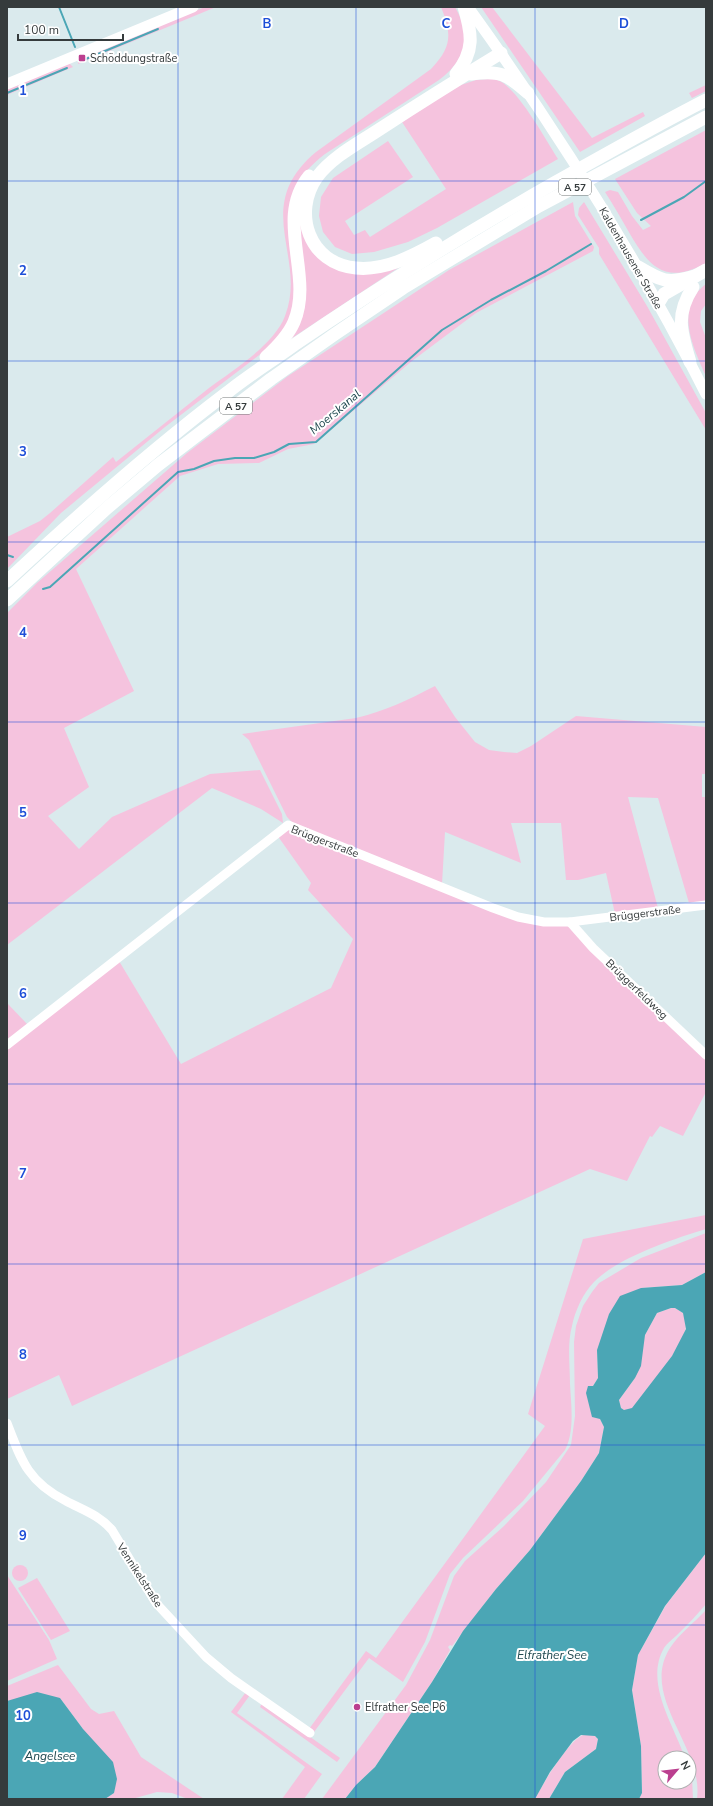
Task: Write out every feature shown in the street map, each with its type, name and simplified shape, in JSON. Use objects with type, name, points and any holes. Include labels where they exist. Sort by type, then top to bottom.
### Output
[{"type":"highway","points":[[461,74],[471,47],[470,28],[464,7]]},
{"type":"highway","points":[[229,391],[278,346],[289,332],[294,321],[300,294],[294,234],[294,211],[297,199],[306,180],[327,159],[499,50]]},
{"type":"highway","points":[[497,216],[482,217],[439,242],[406,258],[383,266],[364,268],[342,265],[327,257],[315,245],[305,222],[305,205],[309,190],[318,176],[328,165],[461,74],[499,73],[507,76],[528,93]]},
{"type":"highway","name":"A 57","points":[[7,581],[98,498],[229,391],[399,275],[497,216],[672,117],[706,100]]},
{"type":"highway","name":"A 57","points":[[7,600],[107,508],[158,465],[271,379],[322,343],[403,288],[534,210],[706,117]]},
{"type":"highway","points":[[667,137],[706,122]]},
{"type":"highway","points":[[635,265],[664,280],[676,281],[700,278]]},
{"type":"highway","points":[[658,304],[664,294],[700,278]]},
{"type":"highway","points":[[690,362],[680,322],[682,309],[700,278]]},
{"type":"main road","points":[[7,84],[193,7]]},
{"type":"main road","name":"Kaldenhausener Straße","points":[[468,7],[528,93],[600,206],[658,304],[706,394]]},
{"type":"street","name":"Brüggerstraße","points":[[7,1045],[288,825],[518,917],[544,922],[570,922],[706,905]]},
{"type":"street","name":"Brüggerfeldweg","points":[[570,922],[594,948],[706,1055]]},
{"type":"street","name":"Vennikelstraße","points":[[7,1423],[24,1466],[30,1474],[52,1494],[97,1516],[105,1522],[112,1530],[156,1603],[202,1653],[231,1678],[310,1733]]},
{"type":"shaded area","points":[[205,7],[216,7],[78,64],[78,59]]},
{"type":"shaded area","points":[[441,7],[455,7],[463,28],[465,38],[464,47],[455,64],[439,80],[325,154],[315,162],[299,180],[293,192],[295,286],[292,313],[282,333],[267,349],[165,427],[61,513],[7,569],[7,537],[40,521],[113,457],[116,462],[209,388],[241,365],[262,347],[280,327],[285,316],[290,294],[290,273],[284,232],[283,213],[287,193],[297,172],[316,152],[431,69],[438,61],[443,54],[448,40],[447,25]]},
{"type":"shaded area","points":[[481,7],[492,7],[592,138],[643,112],[645,116],[580,152]]},
{"type":"shaded area","points":[[69,63],[73,67],[7,95],[7,88]]},
{"type":"shaded area","points":[[495,79],[505,84],[522,103],[558,159],[437,228],[408,242],[374,252],[352,254],[335,247],[323,232],[319,216],[321,197],[333,178],[388,141],[413,177],[345,221],[354,235],[365,230],[370,237],[446,189],[402,122],[458,86],[476,80]]},
{"type":"shaded area","points":[[706,85],[706,91],[692,98],[689,93]]},
{"type":"shaded area","points":[[706,130],[706,263],[680,273],[660,270],[652,264],[637,246],[605,192],[610,190],[618,192],[632,216],[643,230],[651,226],[637,213],[615,179]]},
{"type":"shaded area","points":[[573,202],[575,216],[594,247],[593,251],[476,313],[412,361],[314,444],[288,449],[259,463],[218,464],[180,476],[76,569],[134,691],[64,728],[89,787],[48,816],[79,849],[112,817],[210,774],[260,770],[282,814],[283,823],[261,809],[212,788],[7,945],[7,613],[37,583],[187,453],[288,376],[449,270]]},
{"type":"shaded area","points":[[584,202],[647,306],[706,413],[706,430],[599,254],[599,248],[578,215],[579,208]]},
{"type":"shaded area","points":[[302,218],[339,267],[410,260],[286,342],[290,334],[297,240]]},
{"type":"shaded area","points":[[706,284],[706,304],[701,311],[700,322],[706,338],[706,376],[692,340],[689,328],[689,316],[691,304],[696,294]]},
{"type":"shaded area","points":[[435,686],[455,717],[475,742],[489,750],[517,753],[531,746],[576,716],[706,727],[706,774],[702,774],[702,797],[706,797],[706,902],[689,903],[658,798],[628,797],[658,908],[615,914],[606,873],[578,880],[566,880],[561,823],[511,823],[521,863],[445,832],[442,884],[294,824],[287,817],[249,740],[242,734],[356,718],[396,705]]},
{"type":"shaded area","points":[[288,830],[301,832],[517,920],[568,924],[706,1059],[706,1092],[683,1136],[660,1126],[652,1137],[650,1136],[627,1181],[590,1169],[72,1406],[59,1375],[7,1399],[7,1049],[119,961],[181,1064],[331,988],[353,939],[308,890],[311,883],[277,835]]},
{"type":"shaded area","points":[[7,1003],[28,1025],[7,1041]]},
{"type":"shaded area","points":[[706,1215],[706,1229],[678,1238],[631,1257],[604,1273],[590,1286],[577,1308],[570,1333],[569,1355],[571,1426],[568,1443],[565,1450],[523,1501],[463,1558],[450,1574],[425,1642],[403,1682],[369,1658],[314,1732],[309,1729],[366,1651],[376,1658],[545,1426],[528,1414],[583,1239]]},
{"type":"shaded area","points":[[706,1233],[706,1272],[682,1285],[641,1288],[597,1350],[598,1378],[593,1386],[600,1419],[604,1427],[599,1453],[581,1481],[530,1550],[496,1589],[452,1646],[450,1645],[448,1647],[450,1650],[432,1682],[375,1767],[356,1785],[345,1799],[322,1799],[406,1685],[430,1640],[454,1576],[465,1561],[504,1526],[546,1482],[571,1445],[575,1416],[574,1342],[576,1326],[583,1306],[592,1292],[599,1283],[641,1258]]},
{"type":"shaded area","points":[[675,1308],[684,1315],[686,1326],[682,1338],[662,1371],[639,1402],[633,1408],[624,1410],[621,1408],[619,1400],[635,1378],[645,1335],[657,1313]]},
{"type":"shaded area","points":[[706,1553],[706,1604],[664,1648],[659,1661],[657,1675],[663,1704],[682,1750],[657,1750],[657,1790],[693,1790],[693,1799],[639,1799],[642,1793],[641,1746],[632,1690],[638,1655],[666,1605]]},
{"type":"shaded area","points":[[17,1565],[23,1565],[28,1570],[26,1579],[23,1581],[17,1581],[12,1576],[12,1570]]},
{"type":"shaded area","points":[[7,1575],[49,1640],[57,1659],[7,1681]]},
{"type":"shaded area","points":[[37,1578],[70,1631],[51,1640],[18,1588]]},
{"type":"shaded area","points":[[706,1610],[706,1799],[697,1799],[697,1750],[687,1750],[667,1704],[662,1685],[663,1666],[670,1648],[682,1633]]},
{"type":"shaded area","points":[[58,1665],[91,1709],[99,1714],[114,1711],[141,1757],[204,1799],[188,1799],[172,1793],[157,1792],[132,1799],[105,1799],[114,1793],[83,1729],[60,1698],[7,1701],[7,1686]]},
{"type":"shaded area","points":[[246,1692],[250,1695],[237,1713],[322,1774],[304,1799],[282,1799],[305,1767],[231,1712]]},
{"type":"shaded area","points":[[262,1703],[340,1758],[337,1762],[260,1707]]},
{"type":"shaded area","points":[[586,1734],[595,1736],[598,1739],[596,1749],[565,1772],[549,1799],[535,1799],[550,1773],[572,1743]]},
{"type":"water","name":"Elfrather See","points":[[706,1272],[706,1553],[665,1606],[638,1655],[632,1690],[641,1746],[642,1793],[639,1799],[549,1799],[565,1772],[596,1749],[598,1739],[595,1736],[581,1735],[573,1741],[550,1772],[535,1799],[345,1799],[356,1785],[375,1767],[432,1682],[463,1631],[496,1589],[530,1550],[581,1481],[599,1453],[604,1427],[600,1419],[592,1417],[586,1393],[588,1386],[593,1386],[598,1378],[597,1350],[609,1314],[620,1296],[641,1288],[682,1285]],"holes":[[[675,1308],[683,1313],[686,1329],[672,1356],[632,1408],[624,1410],[621,1408],[619,1400],[635,1378],[641,1366],[645,1335],[657,1313]]]},
{"type":"water","name":"Angelsee","points":[[37,1692],[60,1698],[83,1729],[113,1762],[117,1779],[114,1793],[105,1799],[7,1799],[7,1701]]},
{"type":"waterway","points":[[59,7],[75,47]]},
{"type":"waterway","points":[[81,61],[158,29]]},
{"type":"waterway","points":[[7,93],[67,68]]},
{"type":"waterway","name":"Moerskanal","points":[[641,220],[684,197],[706,181]]},
{"type":"waterway","name":"Moerskanal","points":[[43,589],[50,587],[178,472],[194,469],[214,461],[235,458],[254,458],[274,452],[289,444],[316,442],[442,330],[491,300],[546,271],[591,244]]},
{"type":"waterway","name":"Moerskanal","points":[[7,555],[13,557]]},
{"type":"place","name":"Schöddungstraße","points":[[82,58]]},
{"type":"place","name":"Elfrather See P6","points":[[357,1707]]}]
